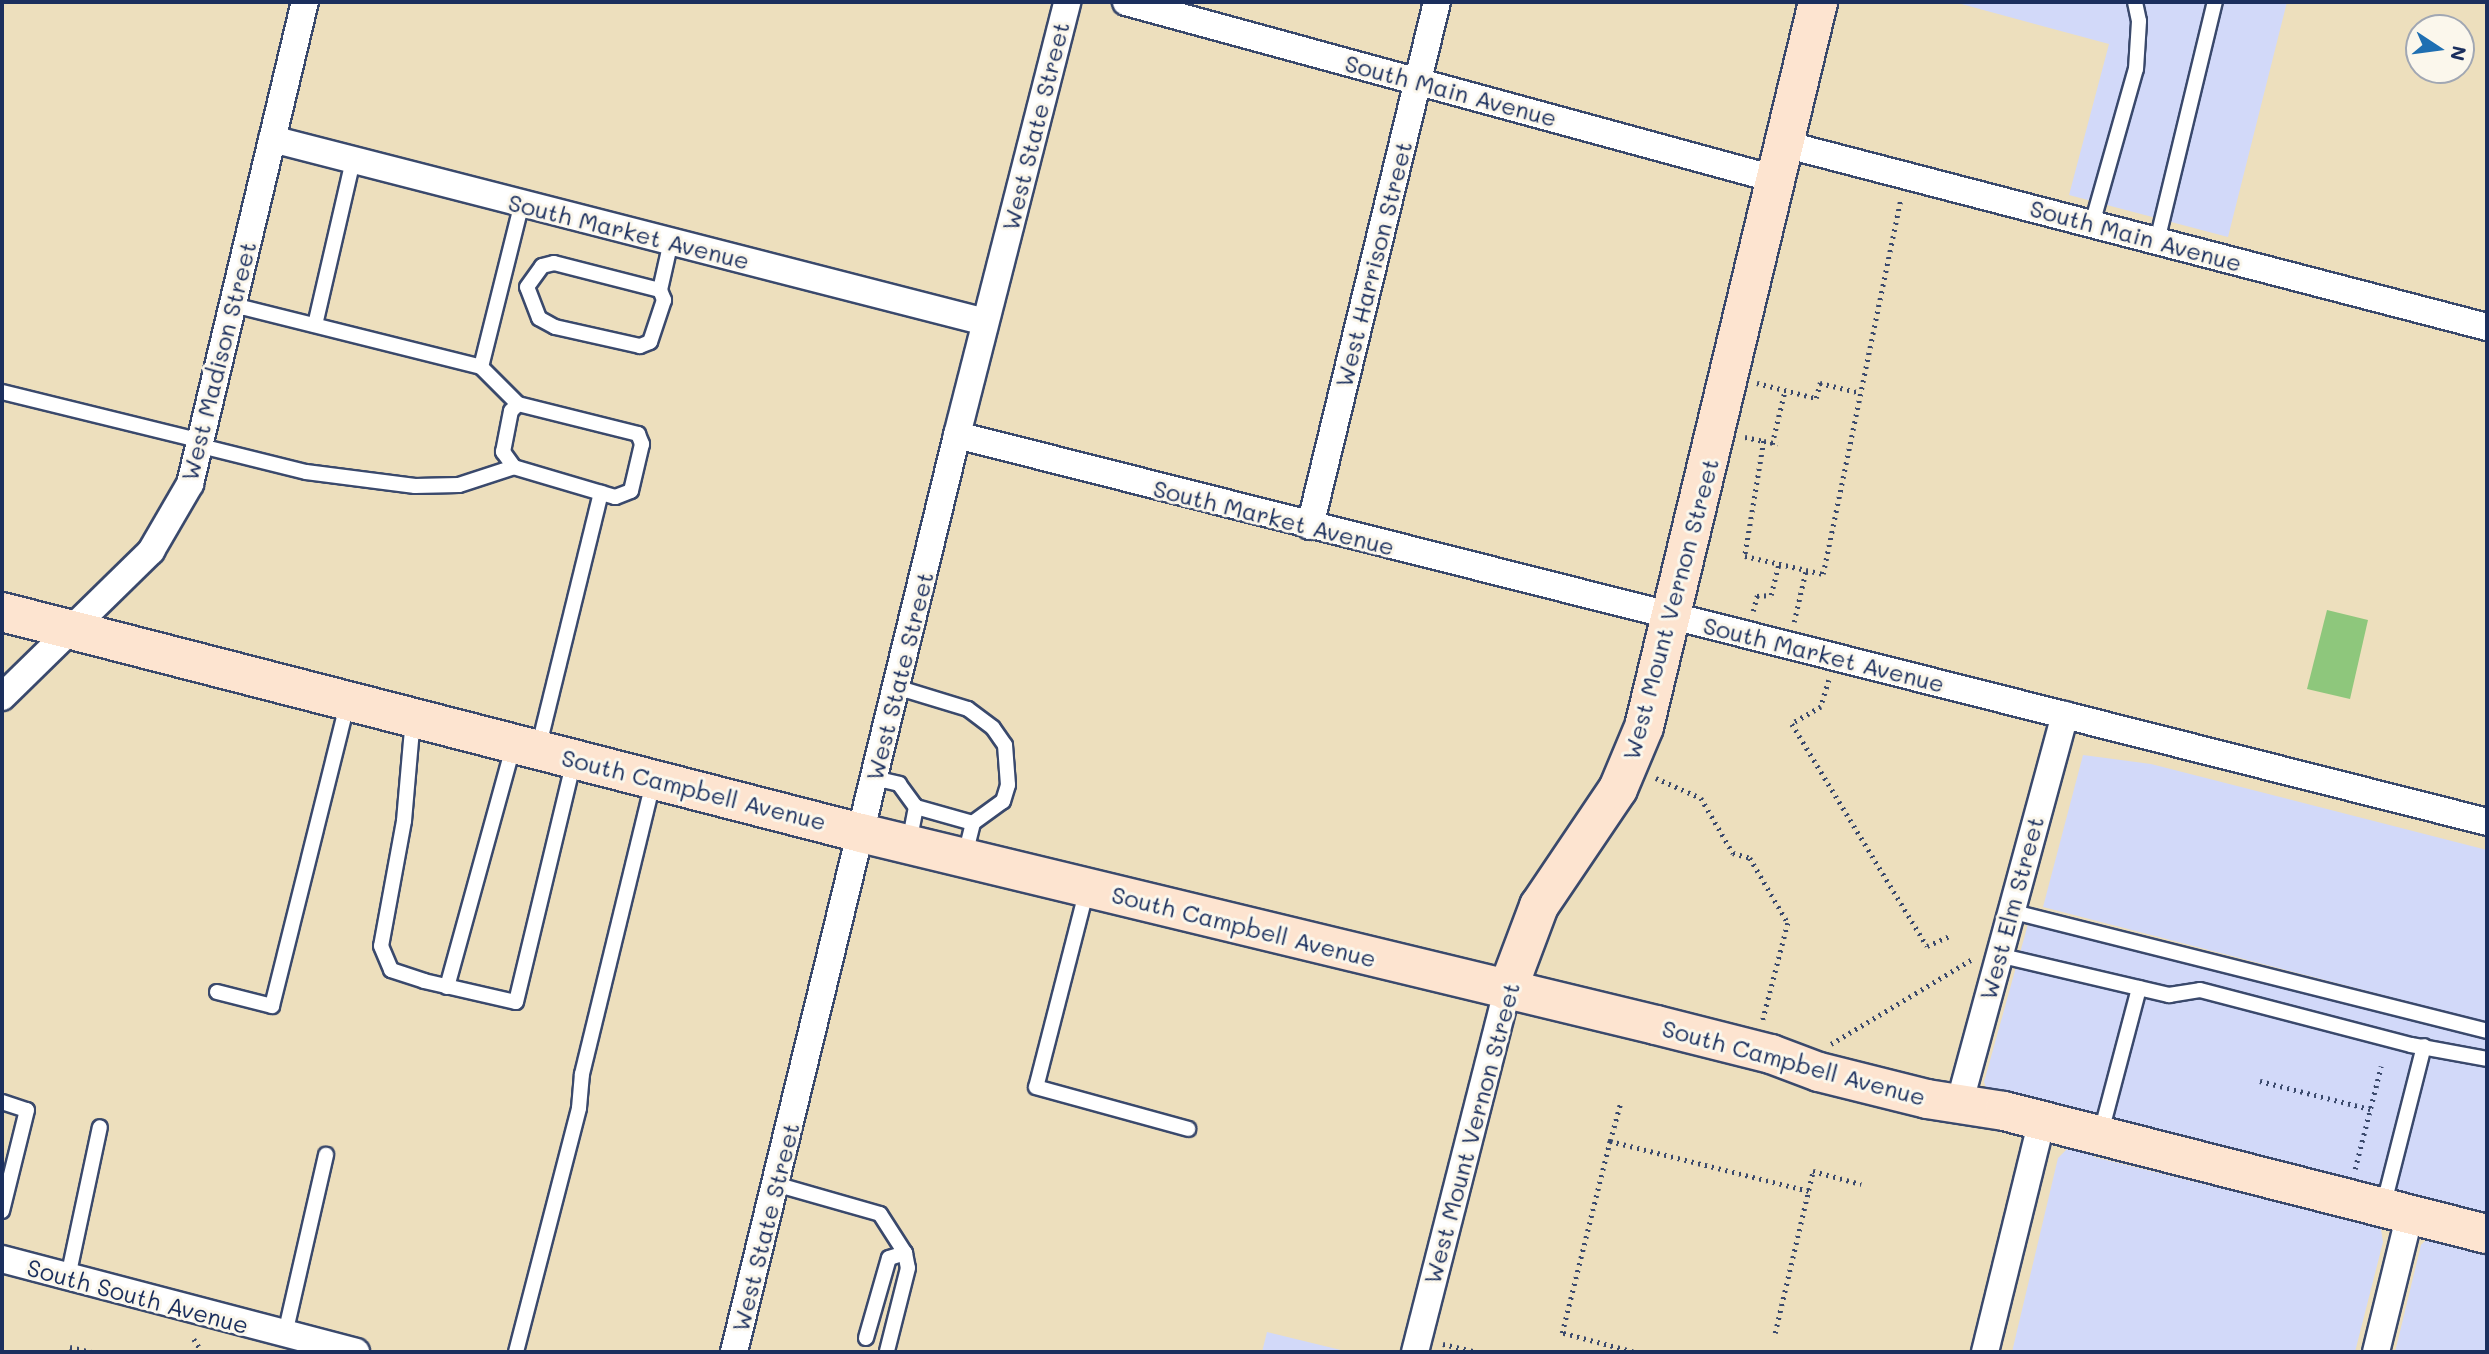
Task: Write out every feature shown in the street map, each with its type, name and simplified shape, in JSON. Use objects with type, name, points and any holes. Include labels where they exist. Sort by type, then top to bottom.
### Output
[{"type":"main road","name":"West Mount Vernon Street","points":[[1507,990],[1539,906],[1634,758],[1673,616],[1818,2]]},
{"type":"main road","name":"South Campbell Avenue","points":[[2,612],[908,844],[969,840],[1088,888],[1761,1051],[1819,1072],[1927,1099],[1960,1101],[2041,1124],[2487,1234]]},
{"type":"street","name":"West Madison Street","points":[[2,697],[151,551],[190,484],[202,444],[305,2]]},
{"type":"street","name":"West State Street","points":[[734,1352],[957,435],[1067,2]]},
{"type":"street","name":"South Main Avenue","points":[[1126,2],[1417,81],[1780,161],[2092,224],[2487,327]]},
{"type":"street","name":"West Harrison Street","points":[[1310,526],[1437,2]]},
{"type":"street","name":"South Market Avenue","points":[[272,139],[985,322]]},
{"type":"street","name":"South Market Avenue","points":[[957,435],[2487,822]]},
{"type":"street","name":"West Elm Street","points":[[1960,1101],[1986,956],[2010,911],[2064,715]]},
{"type":"street","name":"West Mount Vernon Street","points":[[1415,1352],[1507,990]]},
{"type":"street","points":[[1985,1352],[2041,1124]]},
{"type":"street","points":[[2376,1352],[2397,1211]]},
{"type":"street","name":"South South Avenue","points":[[2,1259],[356,1352]]},
{"type":"lane","points":[[2092,224],[2136,69],[2139,21],[2134,2]]},
{"type":"lane","points":[[2157,241],[2215,2]]},
{"type":"lane","points":[[315,326],[353,160]]},
{"type":"lane","points":[[481,367],[522,203]]},
{"type":"lane","points":[[527,288],[540,318],[555,327],[640,346],[655,335],[664,300],[660,290],[671,242]]},
{"type":"lane","points":[[527,288],[542,266],[554,263],[660,290]]},
{"type":"lane","points":[[502,281],[527,288]]},
{"type":"lane","points":[[2,392],[306,472],[415,486],[459,485],[514,467],[601,493],[625,497],[631,491],[642,444],[638,434],[518,404],[481,367],[233,305]]},
{"type":"lane","points":[[514,467],[503,452],[511,411],[518,404]]},
{"type":"lane","points":[[413,717],[404,821],[381,946],[391,970],[447,987],[516,1002],[542,750],[601,493]]},
{"type":"lane","points":[[874,778],[899,784],[916,807],[969,840],[1003,801],[1008,785],[1005,745],[993,728],[968,709],[896,687]]},
{"type":"lane","points":[[217,992],[272,1006],[348,700]]},
{"type":"lane","points":[[447,987],[542,750]]},
{"type":"lane","points":[[516,1352],[579,1108],[582,1074],[654,779]]},
{"type":"lane","points":[[908,844],[916,807]]},
{"type":"lane","points":[[1088,888],[1036,1087],[1188,1129]]},
{"type":"lane","points":[[2010,911],[2487,1031]]},
{"type":"lane","points":[[1986,956],[2169,995],[2200,990],[2487,1059]]},
{"type":"lane","points":[[2099,1138],[2139,988]]},
{"type":"lane","points":[[2397,1211],[2424,1046]]},
{"type":"lane","points":[[2,1102],[27,1110],[2,1211]]},
{"type":"lane","points":[[68,1277],[100,1127]]},
{"type":"lane","points":[[285,1335],[326,1155]]},
{"type":"lane","points":[[775,1184],[880,1214],[905,1253],[908,1268],[887,1351]]},
{"type":"lane","points":[[866,1338],[889,1258],[905,1253]]},
{"type":"path","points":[[1764,441],[1745,556],[1823,574],[1900,201]]},
{"type":"path","points":[[1746,380],[1816,398],[1820,383],[1861,393]]},
{"type":"path","points":[[1733,435],[1775,444],[1785,390]]},
{"type":"path","points":[[1752,617],[1757,596],[1771,595],[1779,563]]},
{"type":"path","points":[[1793,627],[1806,570]]},
{"type":"path","points":[[1829,679],[1821,707],[1792,724],[1927,946],[1949,936]]},
{"type":"path","points":[[1656,778],[1701,798],[1732,853],[1750,858],[1788,923],[1761,1029]]},
{"type":"path","points":[[1826,1046],[1986,956]]},
{"type":"path","points":[[2352,1180],[2381,1066]]},
{"type":"path","points":[[2260,1081],[2370,1109]]},
{"type":"path","points":[[1621,1101],[1562,1333],[1633,1352]]},
{"type":"path","points":[[1610,1142],[1809,1191]]},
{"type":"path","points":[[1775,1333],[1814,1171],[1861,1184]]},
{"type":"path","points":[[194,1339],[202,1352]]},
{"type":"path","points":[[1443,1344],[1477,1352]]},
{"type":"path","points":[[69,1352],[70,1347],[87,1352]]},
{"type":"shaded area","points":[[1954,2],[2287,2],[2228,237],[2069,195],[2109,44]]},
{"type":"shaded area","points":[[2083,755],[2151,764],[2487,850],[2487,1022],[2043,907]]},
{"type":"shaded area","points":[[2028,924],[2487,1038],[2487,1216],[1987,1091],[1984,1082]]},
{"type":"shaded area","points":[[2069,1147],[2087,1147],[2094,1157],[2333,1216],[2347,1212],[2380,1223],[2383,1242],[2355,1352],[2012,1352],[2058,1158]]},
{"type":"shaded area","points":[[2429,1237],[2487,1253],[2487,1352],[2395,1352],[2421,1245]]},
{"type":"shaded area","points":[[1267,1332],[1349,1352],[1262,1352]]},
{"type":"green space","points":[[2327,610],[2368,620],[2350,699],[2307,689]]}]
